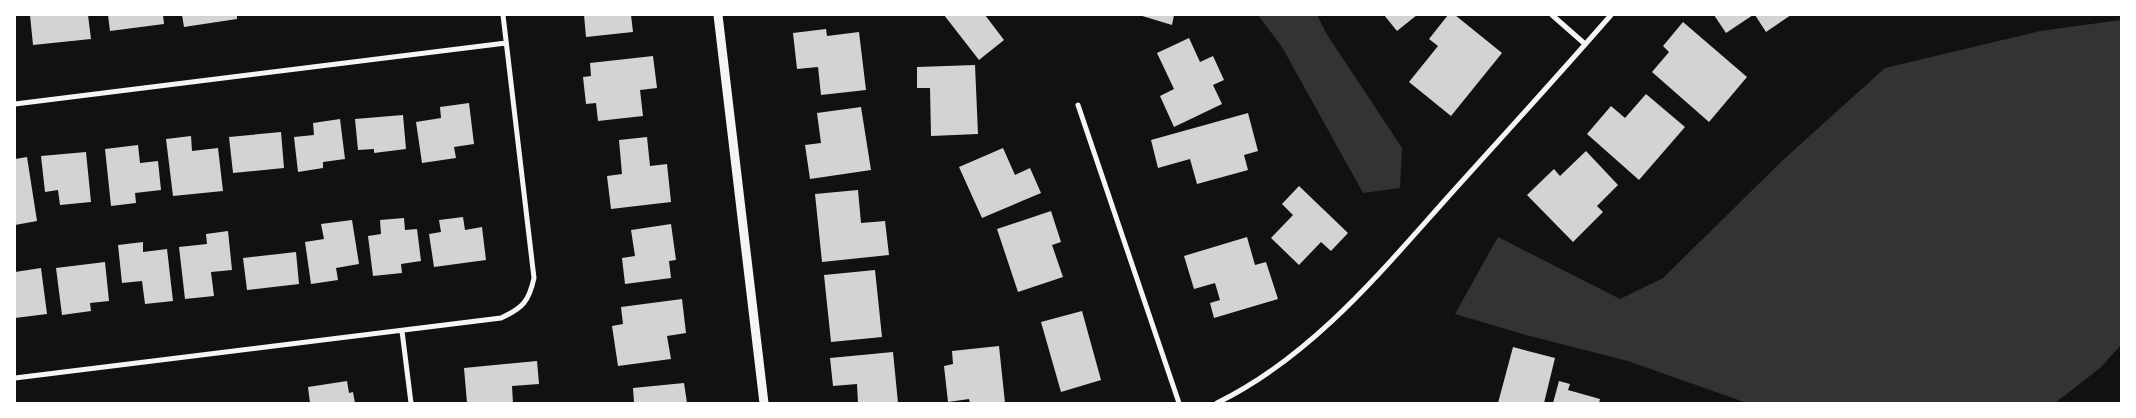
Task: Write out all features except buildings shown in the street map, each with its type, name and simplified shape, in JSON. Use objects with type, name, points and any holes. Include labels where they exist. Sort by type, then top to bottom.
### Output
[{"type":"street","points":[[15,378],[501,318],[523,306],[531,292],[534,278],[503,15]]},
{"type":"street","points":[[718,15],[764,403]]},
{"type":"street","points":[[1552,15],[1585,44]]},
{"type":"street","points":[[1217,403],[1258,380],[1295,354],[1330,323],[1408,242],[1611,15]]},
{"type":"street","points":[[15,104],[506,43]]},
{"type":"street","points":[[1078,105],[1179,403]]},
{"type":"street","points":[[402,331],[411,403]]},
{"type":"shaded area","points":[[1258,15],[1317,15],[1326,33],[1402,148],[1400,188],[1363,193],[1282,47]]},
{"type":"shaded area","points":[[2121,20],[2121,345],[2100,368],[2055,403],[1747,403],[1628,361],[1526,335],[1455,314],[1498,237],[1620,299],[1663,278],[1783,160],[1885,68],[2040,31]]}]
